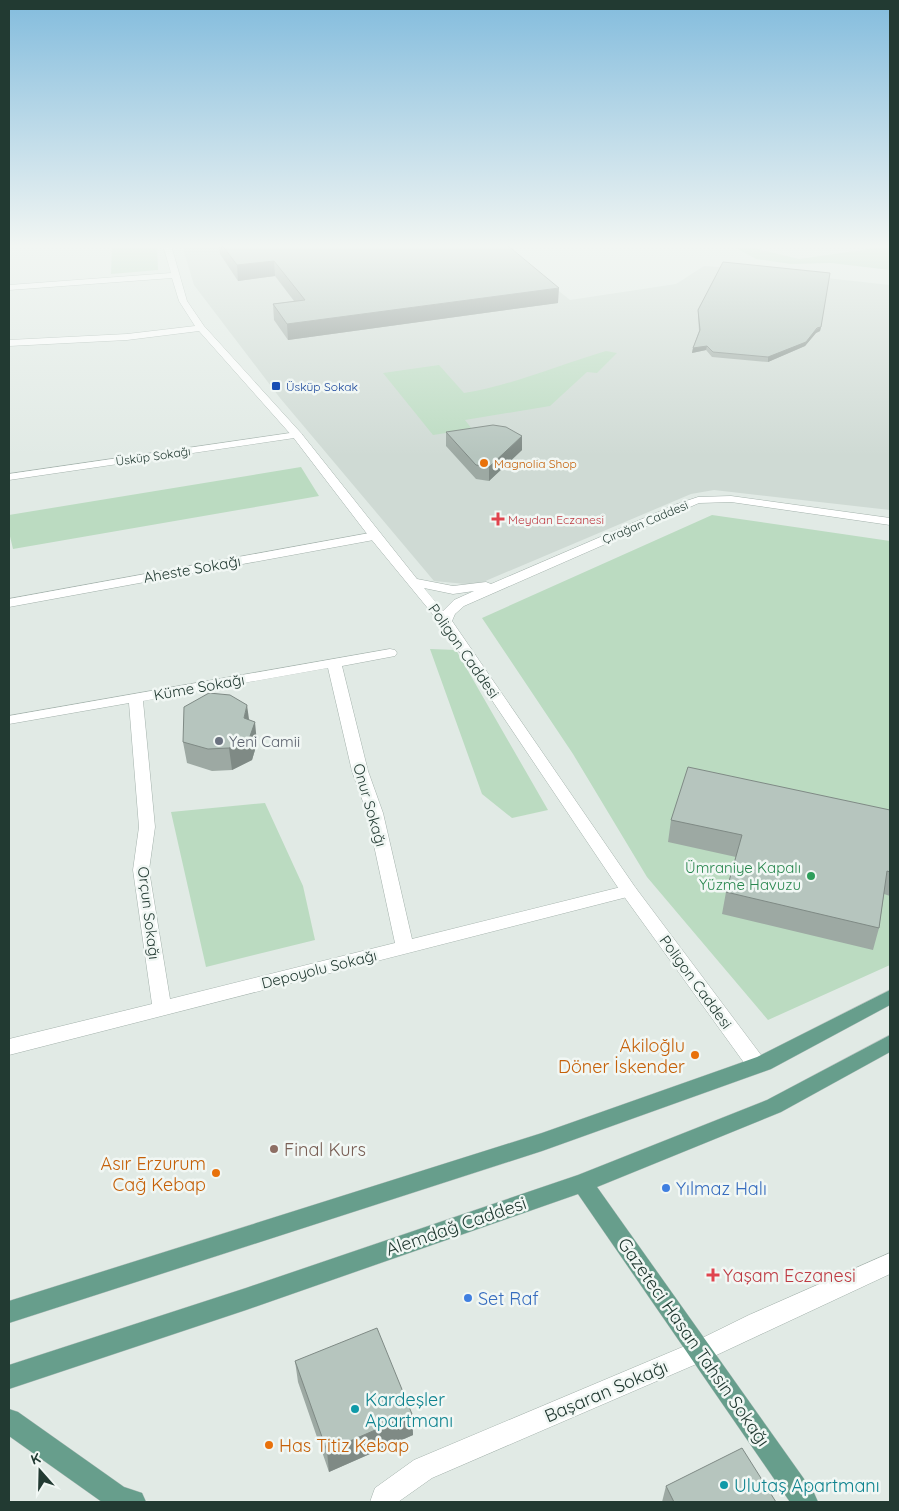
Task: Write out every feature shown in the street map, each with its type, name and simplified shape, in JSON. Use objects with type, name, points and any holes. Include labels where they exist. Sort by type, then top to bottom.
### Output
[{"type":"main road","points":[[9,1312],[542,1142],[757,1065],[890,997]]},
{"type":"main road","name":"Alemdağ Caddesi","points":[[9,1378],[246,1299],[582,1183],[774,1106],[890,1042]]},
{"type":"main road","name":"Gazeteci Hasan Tahsin Sokağı","points":[[582,1183],[805,1502]]},
{"type":"main road","points":[[9,1421],[124,1501]]},
{"type":"street","name":"Poligon Caddesi","points":[[192,316],[200,328],[297,435],[375,536],[445,621],[629,891],[757,1065]]},
{"type":"street","points":[[9,343],[127,337],[200,328]]},
{"type":"street","name":"Üsküp Sokağı","points":[[9,477],[297,435]]},
{"type":"street","name":"Çırağan Caddesi","points":[[445,621],[449,612],[459,604],[498,585],[698,500],[731,499],[890,521]]},
{"type":"street","name":"Aheste Sokağı","points":[[9,603],[375,536]]},
{"type":"street","name":"Çırağan Caddesi","points":[[414,582],[454,590],[498,585]]},
{"type":"street","name":"Küme Sokağı","points":[[9,720],[390,653]]},
{"type":"street","name":"Onur Sokağı","points":[[334,663],[360,771],[375,813],[405,947]]},
{"type":"street","name":"Orçun Sokağı","points":[[136,698],[147,826],[141,870],[162,1008]]},
{"type":"street","name":"Depoyolu Sokağı","points":[[9,1047],[629,891]]},
{"type":"street","name":"Başaran Sokağı","points":[[383,1502],[384,1498],[423,1469],[700,1351],[890,1262]]},
{"type":"shaded area","points":[[217,316],[890,316],[890,510],[714,490],[691,494],[476,585],[434,581],[280,398]]},
{"type":"green space","points":[[606,351],[617,353],[597,373],[587,372],[550,406],[465,420],[472,429],[433,435],[383,373],[439,365],[464,393],[517,380]]},
{"type":"green space","points":[[301,467],[319,496],[13,549],[9,532],[9,515]]},
{"type":"green space","points":[[712,515],[890,541],[890,965],[768,1020],[647,877],[573,754],[482,618]]},
{"type":"green space","points":[[430,649],[456,650],[548,810],[512,818],[482,794]]},
{"type":"green space","points":[[265,803],[303,886],[315,940],[206,967],[171,812]]},
{"type":"building","points":[[281,316],[351,316],[287,324]]},
{"type":"building","points":[[699,316],[823,316],[821,327],[817,328],[806,342],[768,357],[713,352],[707,346],[693,348],[700,330]]},
{"type":"building","points":[[493,425],[506,427],[522,436],[489,467],[476,465],[446,432]]},
{"type":"building","points":[[209,693],[230,695],[247,705],[244,718],[255,722],[249,739],[229,748],[208,749],[183,742],[184,707]]},
{"type":"building","name":"Ümraniye Kapalı Yüzme Havuzu","points":[[688,767],[890,810],[890,872],[887,871],[879,928],[726,892],[742,835],[671,820]]},
{"type":"building","name":"Kardeşler Apartmanı","points":[[377,1328],[412,1414],[327,1451],[295,1361]]},
{"type":"building","points":[[742,1448],[776,1502],[674,1502],[666,1486]]},
{"type":"place","name":"Üsküp Sokak","points":[[276,386]]},
{"type":"place","name":"Magnolia Shop","points":[[484,463]]},
{"type":"place","name":"Meydan Eczanesi","points":[[498,519]]},
{"type":"place","name":"Yeni Camii","points":[[219,741]]},
{"type":"place","name":"Ümraniye Kapalı Yüzme Havuzu","points":[[811,876]]},
{"type":"place","name":"Akiloğlu Döner İskender","points":[[695,1055]]},
{"type":"place","name":"Final Kurs","points":[[274,1149]]},
{"type":"place","name":"Asır Erzurum Cağ Kebap","points":[[216,1173]]},
{"type":"place","name":"Yılmaz Halı","points":[[666,1188]]},
{"type":"place","name":"Yaşam Eczanesi","points":[[713,1275]]},
{"type":"place","name":"Set Raf","points":[[468,1298]]},
{"type":"place","name":"Kardeşler Apartmanı","points":[[355,1409]]},
{"type":"place","name":"Has Titiz Kebap","points":[[269,1445]]},
{"type":"place","name":"Ulutaş Apartmanı","points":[[724,1485]]}]
